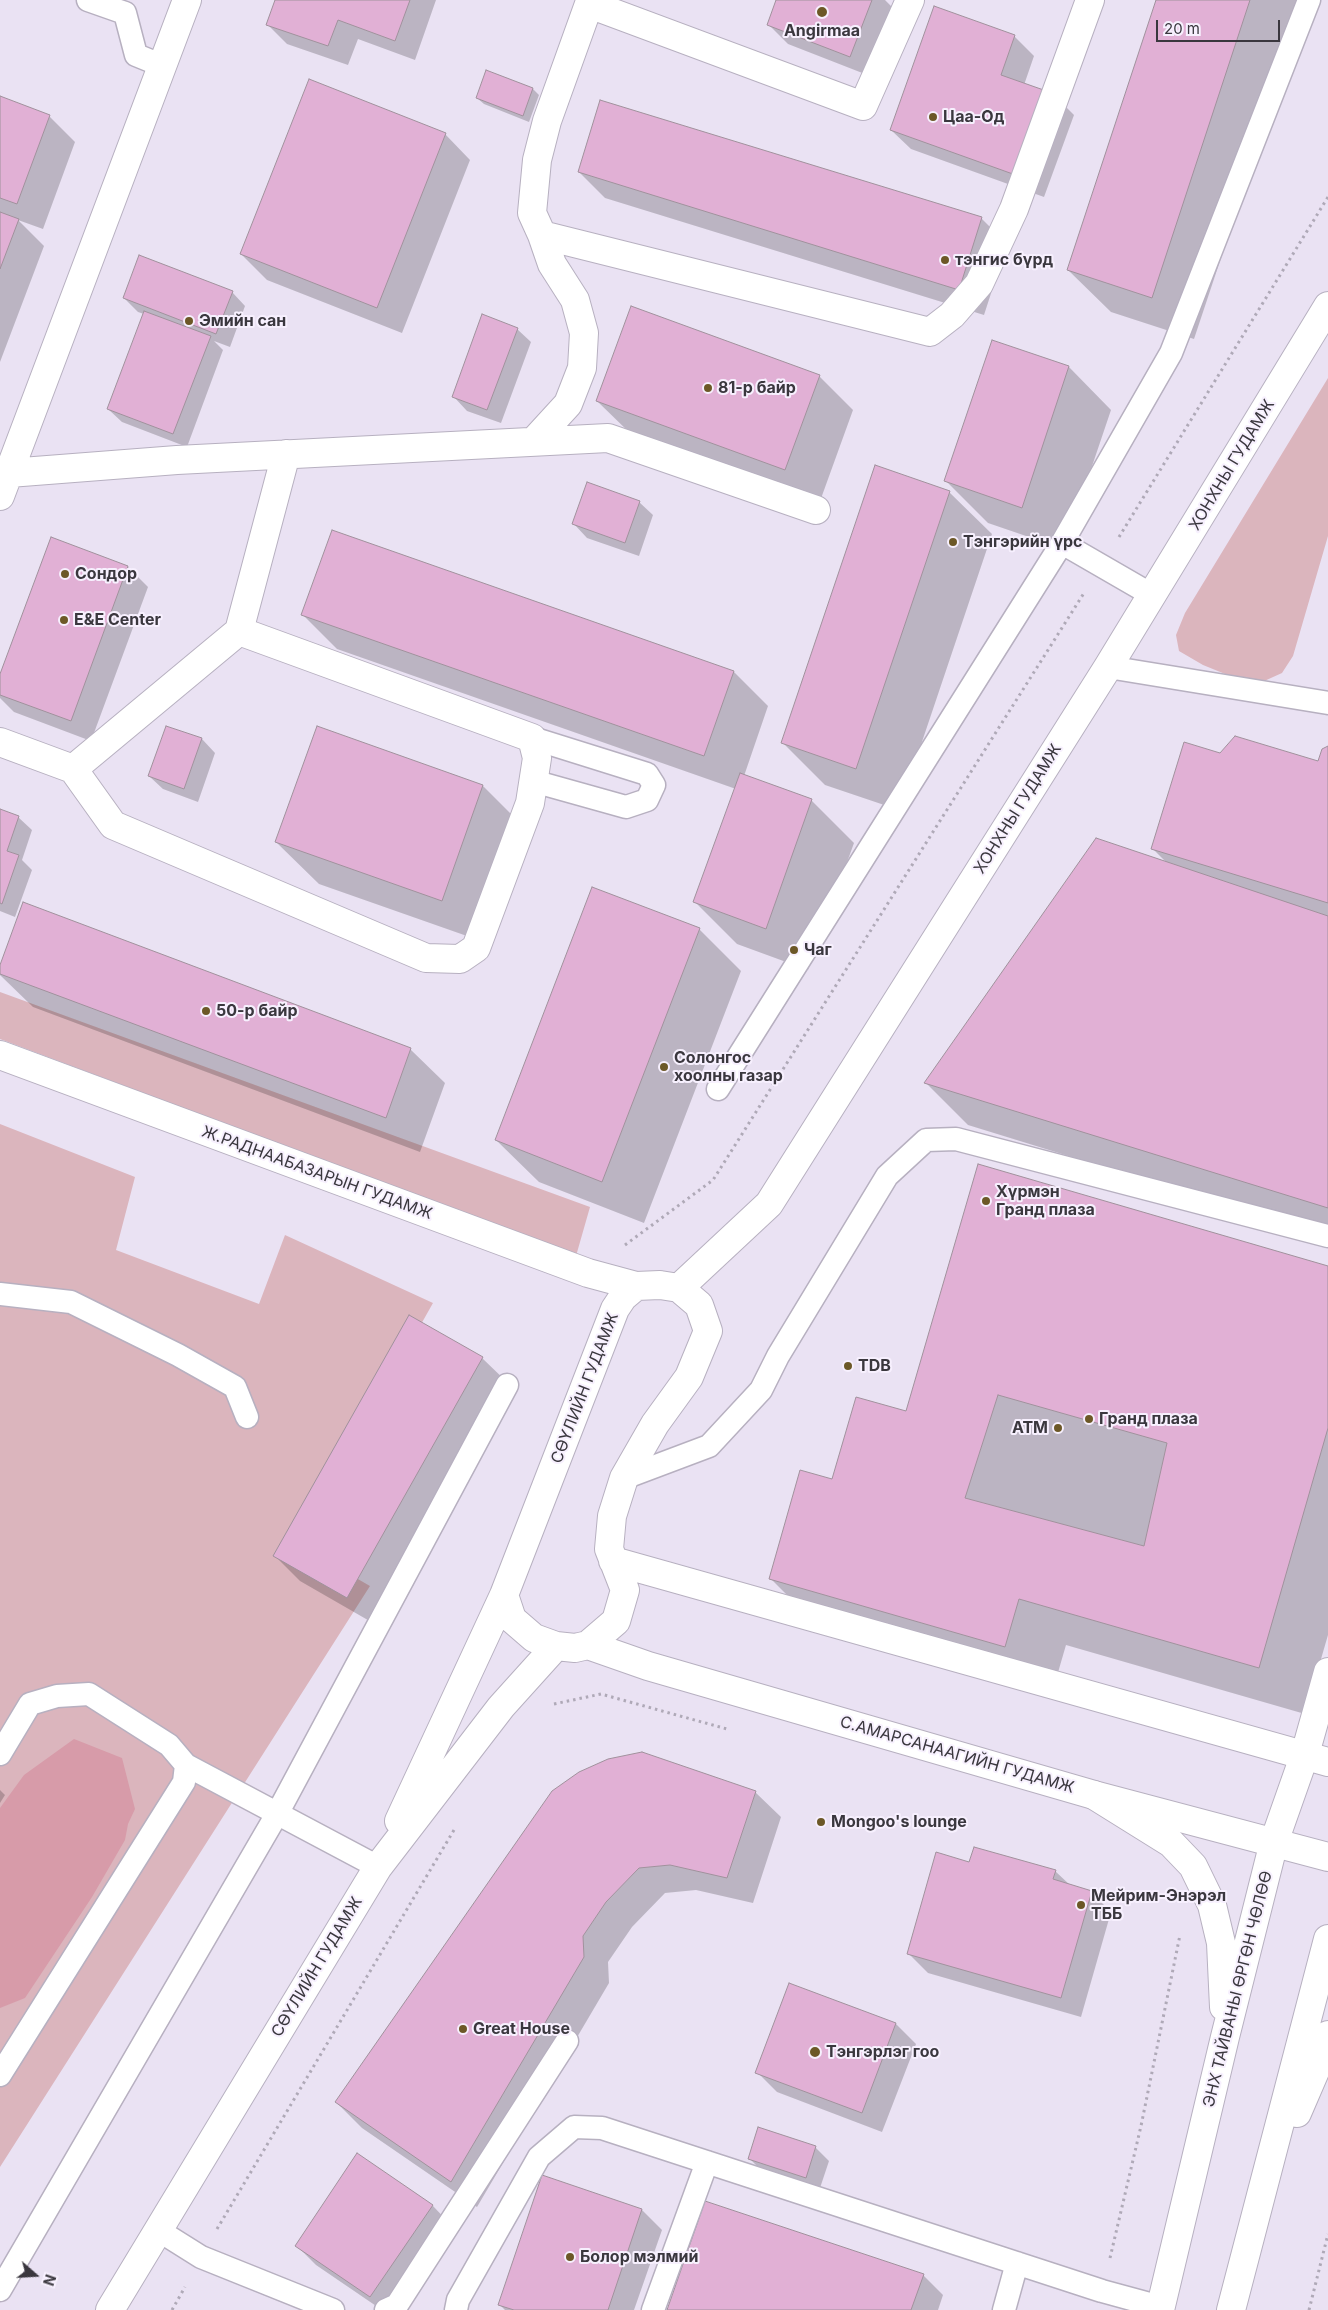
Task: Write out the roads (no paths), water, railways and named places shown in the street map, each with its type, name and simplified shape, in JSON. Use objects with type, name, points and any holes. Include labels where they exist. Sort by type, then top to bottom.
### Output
[{"type":"main road","points":[[187,0],[3,481],[177,460],[535,440],[608,438],[816,510]]},
{"type":"main road","points":[[535,440],[568,404],[582,368],[584,333],[575,300],[552,264],[532,213],[537,160],[546,121],[590,2],[863,106],[910,0]]},
{"type":"main road","points":[[542,235],[930,332],[952,315],[980,284],[1014,209],[1090,0]]},
{"type":"main road","name":"ХОНХНЫ ГУДАМЖ","points":[[679,1288],[769,1204],[1108,667],[1328,306]]},
{"type":"main road","points":[[73,769],[239,631],[286,454]]},
{"type":"main road","points":[[0,742],[73,769],[113,825],[426,958],[460,959],[476,948],[530,803],[537,758],[532,738],[239,631]]},
{"type":"main road","name":"Ж.РАДНААБАЗАРЫН ГУДАМЖ","points":[[0,1055],[588,1273],[636,1286]]},
{"type":"main road","points":[[504,1595],[512,1619],[534,1638],[556,1646],[575,1648],[588,1645],[616,1621],[625,1590],[609,1549],[612,1516],[624,1478],[655,1424],[689,1377],[708,1331],[698,1306],[679,1288],[660,1285],[636,1286]]},
{"type":"main road","name":"СӨҮЛИЙН ГУДАМЖ","points":[[378,1867],[504,1595],[615,1310],[624,1297],[636,1286]]},
{"type":"main road","points":[[613,1561],[1316,1758]]},
{"type":"main road","name":"С.АМАРСАНААГИЙН ГУДАМЖ","points":[[588,1645],[648,1666],[1094,1795],[1328,1856]]},
{"type":"main road","name":"СӨҮЛИЙН ГУДАМЖ","points":[[110,2310],[378,1867],[501,1707],[556,1646]]},
{"type":"main road","name":"ЭНХ ТАЙВАНЫ ӨРГӨН ЧӨЛӨӨ","points":[[1161,2308],[1225,2037],[1274,1842],[1316,1758],[1328,1672]]},
{"type":"main road","points":[[1094,1795],[1171,1843],[1193,1866],[1212,1905],[1221,1943],[1225,2037]]},
{"type":"main road","points":[[1231,2310],[1328,1939]]},
{"type":"main road","points":[[1262,2195],[1322,2055],[1328,2035]]},
{"type":"lane","points":[[88,0],[125,13],[136,55],[163,66]]},
{"type":"lane","points":[[718,1089],[1062,543],[1171,353],[1309,0]]},
{"type":"lane","points":[[1062,543],[1152,595]]},
{"type":"lane","points":[[1108,667],[1328,703]]},
{"type":"lane","points":[[532,738],[647,774],[654,785],[647,800],[626,807],[533,781]]},
{"type":"lane","points":[[624,1478],[709,1446],[761,1390],[778,1356],[887,1176],[926,1140],[956,1139],[1328,1236]]},
{"type":"lane","points":[[0,1294],[71,1302],[178,1355],[235,1387],[247,1417]]},
{"type":"lane","points":[[0,2290],[278,1814],[507,1385]]},
{"type":"lane","points":[[0,1754],[30,1704],[57,1696],[90,1694],[170,1745],[186,1765],[378,1867]]},
{"type":"lane","points":[[0,2075],[184,1782],[186,1765]]},
{"type":"lane","points":[[386,2310],[397,2305],[567,2041]]},
{"type":"lane","points":[[456,2310],[458,2300],[539,2157],[574,2127],[602,2128],[1102,2291],[1161,2308]]},
{"type":"lane","points":[[654,2310],[707,2162]]},
{"type":"lane","points":[[158,2230],[200,2257],[333,2310]]},
{"type":"lane","points":[[1004,2310],[1017,2263]]},
{"type":"place","name":"Angirmaa","points":[[822,12]]},
{"type":"place","name":"Цаа-Од","points":[[933,117]]},
{"type":"place","name":"тэнгис бүрд","points":[[945,260]]},
{"type":"place","name":"Эмийн сан","points":[[189,321]]},
{"type":"place","name":"81-р байр","points":[[708,388]]},
{"type":"place","name":"Тэнгэрийн үрс","points":[[953,542]]},
{"type":"place","name":"Сондор","points":[[65,574]]},
{"type":"place","name":"E&E Center","points":[[64,620]]},
{"type":"place","name":"Чаг","points":[[794,950]]},
{"type":"place","name":"50-р байр","points":[[206,1011]]},
{"type":"place","name":"Солонгос хоолны газар","points":[[664,1067]]},
{"type":"place","name":"Хүрмэн Гранд плаза","points":[[986,1201]]},
{"type":"place","name":"TDB","points":[[848,1366]]},
{"type":"place","name":"Гранд плаза","points":[[1089,1419]]},
{"type":"place","name":"ATM","points":[[1058,1428]]},
{"type":"place","name":"Mongoo's lounge","points":[[821,1822]]},
{"type":"place","name":"Мейрим-Энэрэл ТББ","points":[[1081,1905]]},
{"type":"place","name":"Great House","points":[[463,2029]]},
{"type":"place","name":"Тэнгэрлэг гоо","points":[[815,2052]]},
{"type":"place","name":"Болор мэлмий","points":[[570,2257]]}]
